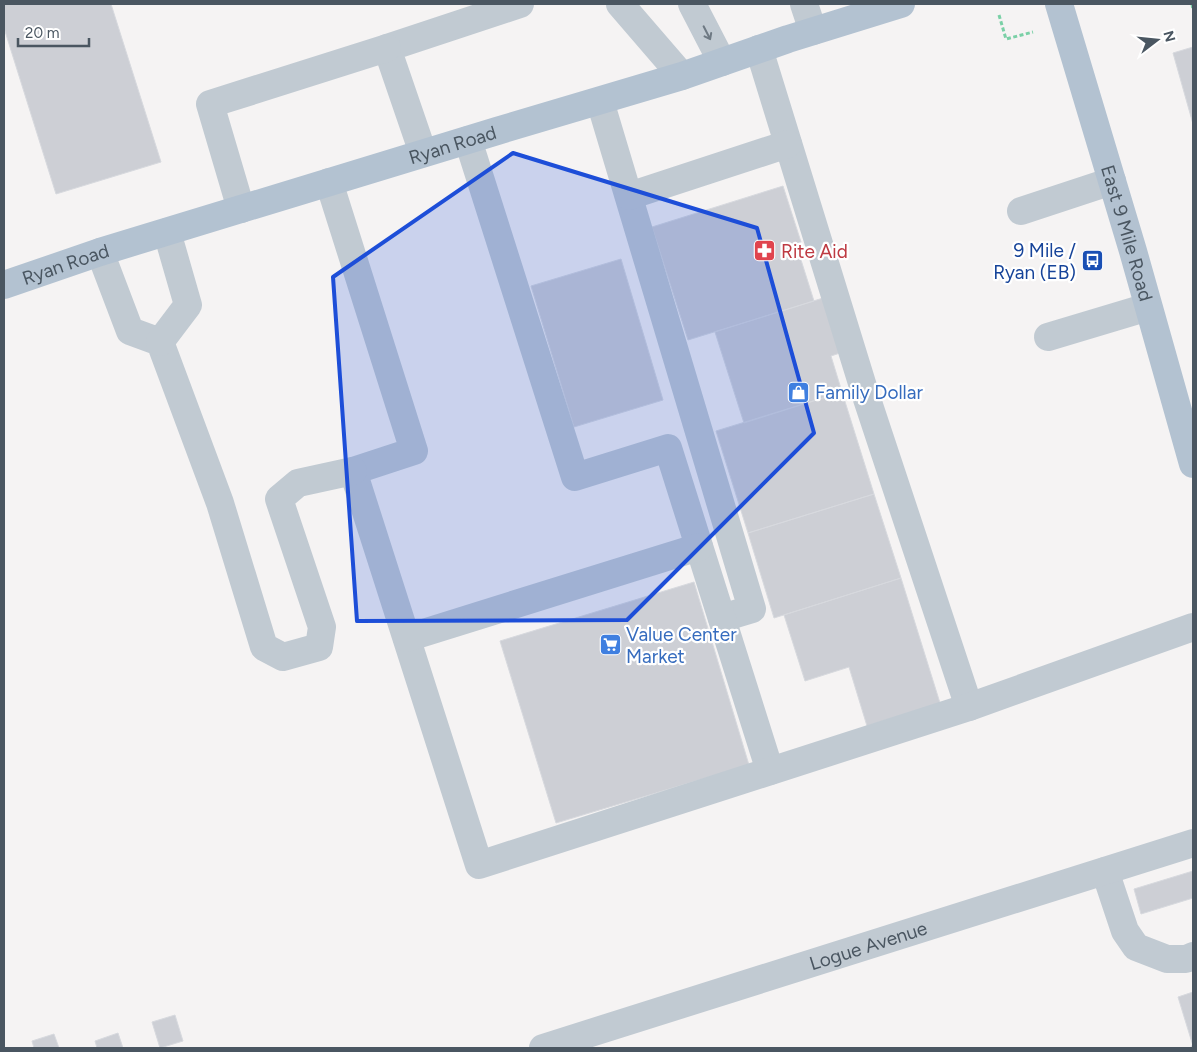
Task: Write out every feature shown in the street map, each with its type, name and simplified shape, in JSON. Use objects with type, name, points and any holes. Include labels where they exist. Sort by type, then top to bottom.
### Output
[{"type":"main road","name":"Ryan Road","points":[[4,286],[100,252],[682,76],[813,31],[857,10],[901,4]]},
{"type":"main road","name":"East 9 Mile Road","points":[[1059,4],[1193,464]]},
{"type":"street","points":[[241,209],[210,104],[520,4]]},
{"type":"street","points":[[620,4],[682,76]]},
{"type":"street","points":[[692,4],[722,62]]},
{"type":"street","points":[[804,4],[813,31]]},
{"type":"street","points":[[387,48],[423,153]]},
{"type":"street","points":[[758,49],[865,393],[969,707]]},
{"type":"street","points":[[600,100],[752,609],[722,618]]},
{"type":"street","points":[[468,140],[575,477],[668,448],[770,771]]},
{"type":"street","points":[[629,196],[788,144]]},
{"type":"street","points":[[1021,211],[1112,181]]},
{"type":"street","points":[[100,252],[130,331],[160,342],[220,503],[264,647],[283,657],[319,646],[322,627],[279,499],[298,484],[353,471],[414,451],[329,182]]},
{"type":"street","points":[[160,342],[188,305],[167,232]]},
{"type":"street","points":[[1048,338],[1148,307]]},
{"type":"street","points":[[353,471],[480,865],[969,707],[1193,627]]},
{"type":"street","points":[[407,638],[699,546]]},
{"type":"street","name":"Logue Avenue","points":[[543,1048],[1193,843]]},
{"type":"street","points":[[1105,871],[1125,931],[1136,947],[1167,959],[1186,959],[1193,956]]},
{"type":"path","points":[[1192,4],[1193,10]]},
{"type":"path","points":[[999,15],[1006,39],[1033,32]]},
{"type":"highlighted area","points":[[513,153],[757,228],[814,433],[627,620],[357,621],[333,277]]},
{"type":"building","points":[[4,4],[111,4],[161,162],[56,194],[4,28]]},
{"type":"building","points":[[1193,47],[1193,124],[1173,53]]},
{"type":"building","points":[[783,186],[801,242],[796,244],[814,301],[688,340],[652,227]]},
{"type":"building","points":[[621,259],[663,400],[574,427],[531,286]]},
{"type":"building","points":[[823,298],[840,353],[831,356],[842,392],[744,423],[715,332]]},
{"type":"building","points":[[842,392],[874,494],[748,533],[716,431]]},
{"type":"building","points":[[874,494],[901,578],[774,618],[748,533]]},
{"type":"building","points":[[901,578],[940,703],[867,726],[849,667],[805,681],[784,615]]},
{"type":"building","points":[[694,582],[749,765],[556,823],[500,641]]},
{"type":"building","points":[[1193,871],[1193,898],[1141,914],[1134,889]]},
{"type":"building","points":[[1193,992],[1193,1046],[1178,997]]},
{"type":"building","points":[[175,1015],[183,1041],[160,1048],[152,1022]]},
{"type":"building","points":[[118,1033],[123,1048],[97,1048],[95,1041]]},
{"type":"building","points":[[54,1034],[59,1048],[34,1048],[32,1041]]},
{"type":"place","name":"Rite Aid","points":[[765,251]]},
{"type":"place","name":"9 Mile / Ryan (EB)","points":[[1092,261]]},
{"type":"place","name":"Family Dollar","points":[[799,392]]},
{"type":"place","name":"Value Center Market","points":[[610,645]]}]
